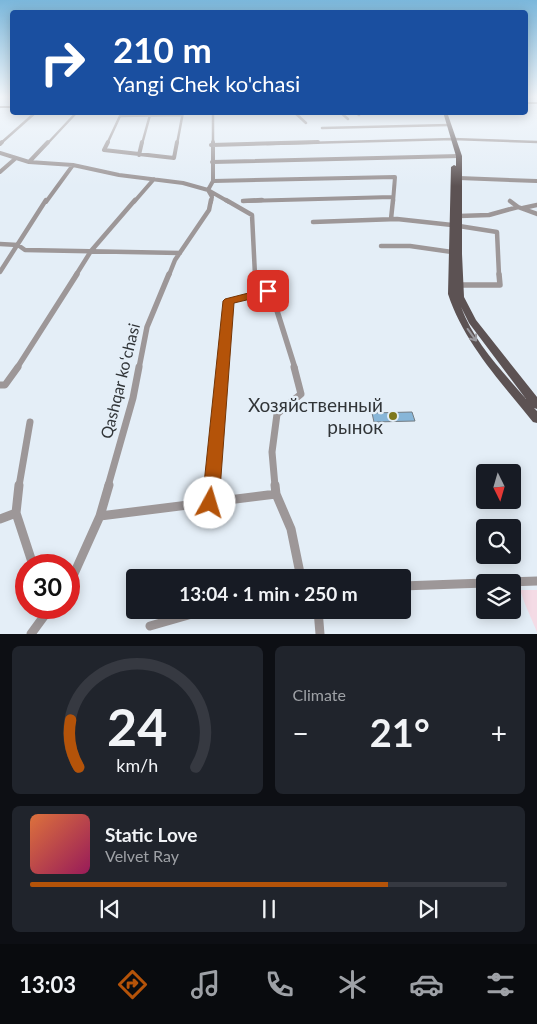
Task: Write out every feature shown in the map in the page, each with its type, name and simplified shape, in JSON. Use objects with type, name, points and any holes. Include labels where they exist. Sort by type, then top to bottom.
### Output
[{"type":"main road","points":[[449,127],[457,155],[459,178],[459,216],[455,225]]},
{"type":"main road","points":[[457,155],[455,237],[460,297],[472,321],[537,405]]},
{"type":"main road","points":[[455,237],[452,252],[452,294],[459,315],[537,419]]},
{"type":"street","points":[[0,144],[20,127]]},
{"type":"street","points":[[29,162],[63,127]]},
{"type":"street","points":[[115,127],[104,150],[174,158],[180,127]]},
{"type":"street","points":[[139,155],[147,127]]},
{"type":"street","points":[[208,190],[212,181],[212,127]]},
{"type":"street","points":[[322,128],[382,127]]},
{"type":"street","points":[[211,145],[453,139],[537,142]]},
{"type":"street","points":[[0,153],[29,162],[73,165],[119,175],[183,183],[208,190],[252,215],[254,279],[257,287],[268,291],[273,298],[287,336],[302,394],[277,414],[272,452],[276,494],[291,529],[299,569]]},
{"type":"street","points":[[212,162],[457,155]]},
{"type":"street","points":[[0,172],[16,158]]},
{"type":"street","points":[[0,272],[48,198],[73,165]]},
{"type":"street","points":[[212,181],[395,177],[391,220]]},
{"type":"street","points":[[459,178],[537,181]]},
{"type":"street","points":[[0,385],[5,385],[15,371],[91,251],[154,179]]},
{"type":"street","name":"Qashqar koʻchasi","points":[[80,561],[100,516],[133,398],[147,327],[180,252],[209,210],[212,197],[208,190]]},
{"type":"street","points":[[243,201],[392,197]]},
{"type":"street","points":[[510,201],[537,214]]},
{"type":"street","points":[[459,216],[495,215],[507,212],[518,206]]},
{"type":"street","points":[[523,208],[537,206]]},
{"type":"street","points":[[313,222],[391,220],[455,225],[497,232],[500,285],[460,284]]},
{"type":"street","points":[[0,244],[18,244],[24,250],[180,252]]},
{"type":"street","points":[[380,246],[452,252]]},
{"type":"street","points":[[210,503],[229,301],[268,291]]},
{"type":"street","points":[[29,554],[16,513],[17,495],[30,422]]},
{"type":"street","points":[[100,516],[276,494]]},
{"type":"street","points":[[0,518],[16,513]]},
{"type":"street","points":[[521,581],[537,581]]},
{"type":"street","points":[[411,586],[476,583]]},
{"type":"street","points":[[31,634],[41,619]]},
{"type":"street","points":[[150,626],[174,619]]},
{"type":"street","points":[[319,619],[320,634]]},
{"type":"shaded area","points":[[521,590],[537,590],[537,632]]},
{"type":"building","name":"Хозяйственный рынок","points":[[412,412],[415,421],[374,422],[372,413]]},
{"type":"place","name":"Хозяйственный рынок","points":[[393,416]]},
{"type":"route","points":[[210,503],[225,358],[228,304],[231,299],[268,291]]}]
